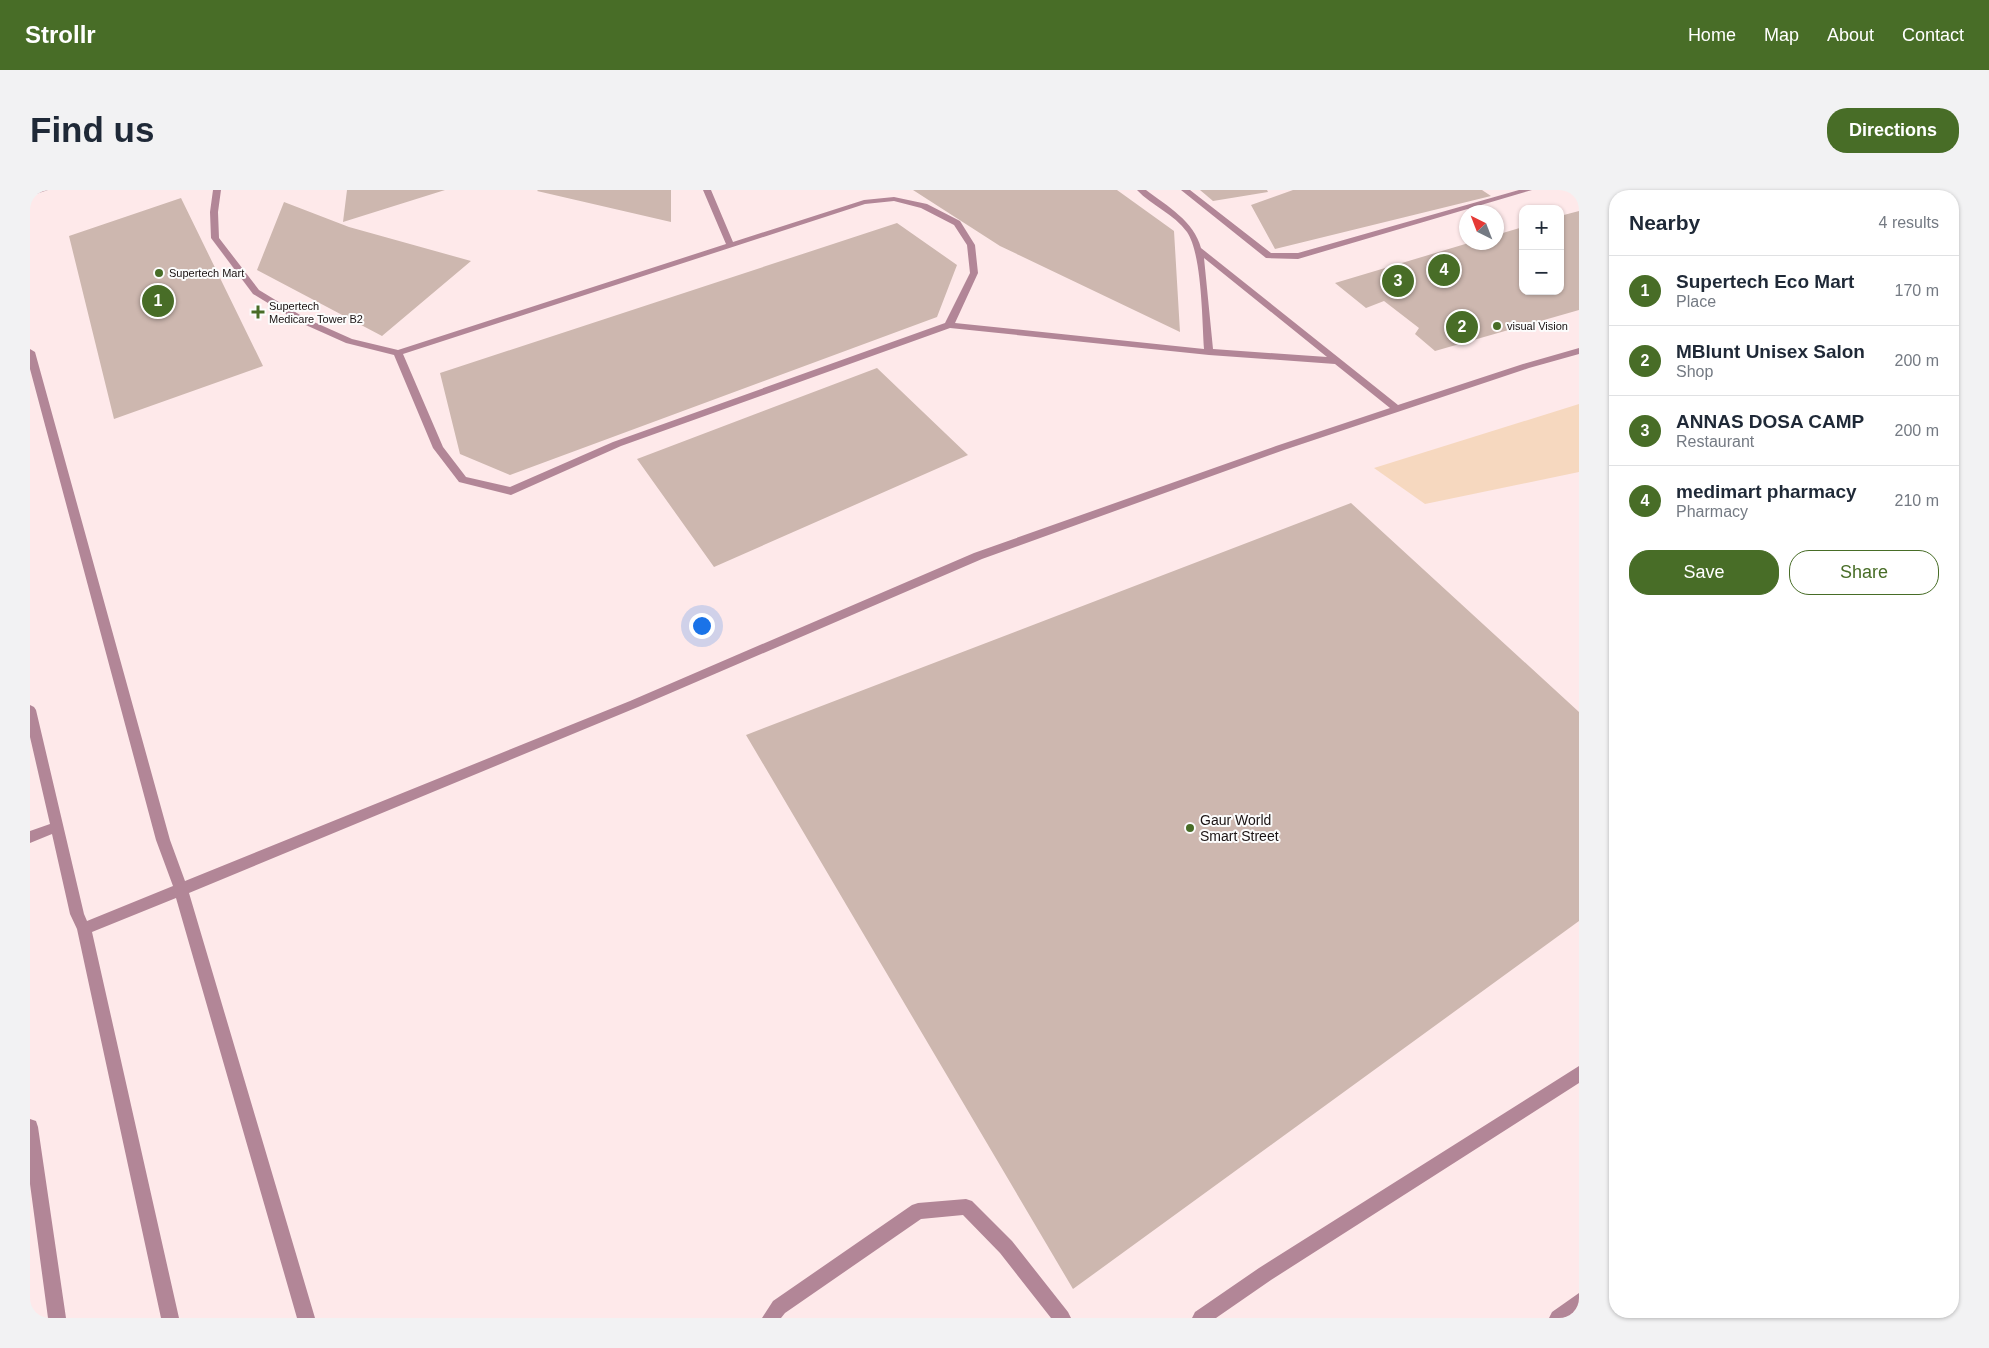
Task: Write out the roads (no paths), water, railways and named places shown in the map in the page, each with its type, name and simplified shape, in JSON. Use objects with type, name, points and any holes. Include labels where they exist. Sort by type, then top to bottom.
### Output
[{"type":"street","points":[[30,194],[44,190]]},
{"type":"street","points":[[217,190],[214,212],[215,238],[256,292],[302,320],[342,337],[398,353],[864,202],[894,199],[924,206],[957,223],[971,245],[974,273],[949,325]]},
{"type":"street","points":[[707,190],[730,244]]},
{"type":"street","points":[[1141,190],[1180,221],[1192,234],[1199,250],[1209,352]]},
{"type":"street","points":[[1185,190],[1269,256],[1298,256],[1528,190]]},
{"type":"street","points":[[1199,250],[1397,409]]},
{"type":"street","points":[[398,353],[438,448],[463,480],[511,490],[617,444],[949,325],[1209,352],[1338,361]]},
{"type":"street","points":[[84,929],[643,700],[978,556],[1280,448],[1526,366],[1579,351]]},
{"type":"street","points":[[30,352],[163,840],[181,890],[306,1318]]},
{"type":"street","points":[[30,710],[77,914],[84,929],[170,1318]]},
{"type":"street","points":[[30,837],[56,827]]},
{"type":"street","points":[[1201,1318],[1265,1274],[1579,1074]]},
{"type":"street","points":[[30,1127],[57,1318]]},
{"type":"street","points":[[771,1318],[779,1307],[918,1211],[966,1207],[1006,1247],[1062,1318]]},
{"type":"street","points":[[1558,1318],[1579,1302]]},
{"type":"place","name":"medimart pharmacy","points":[[1444,270]]},
{"type":"place","name":"Supertech Mart","points":[[159,273]]},
{"type":"place","name":"ANNAS DOSA CAMP","points":[[1398,281]]},
{"type":"place","name":"Supertech Eco Mart","points":[[158,301]]},
{"type":"place","name":"Supertech Medicare Tower B2","points":[[258,312]]},
{"type":"place","name":"visual Vision","points":[[1497,326]]},
{"type":"place","name":"MBlunt Unisex Salon","points":[[1462,327]]},
{"type":"place","name":"Gaur World Smart Street","points":[[1190,828]]}]
